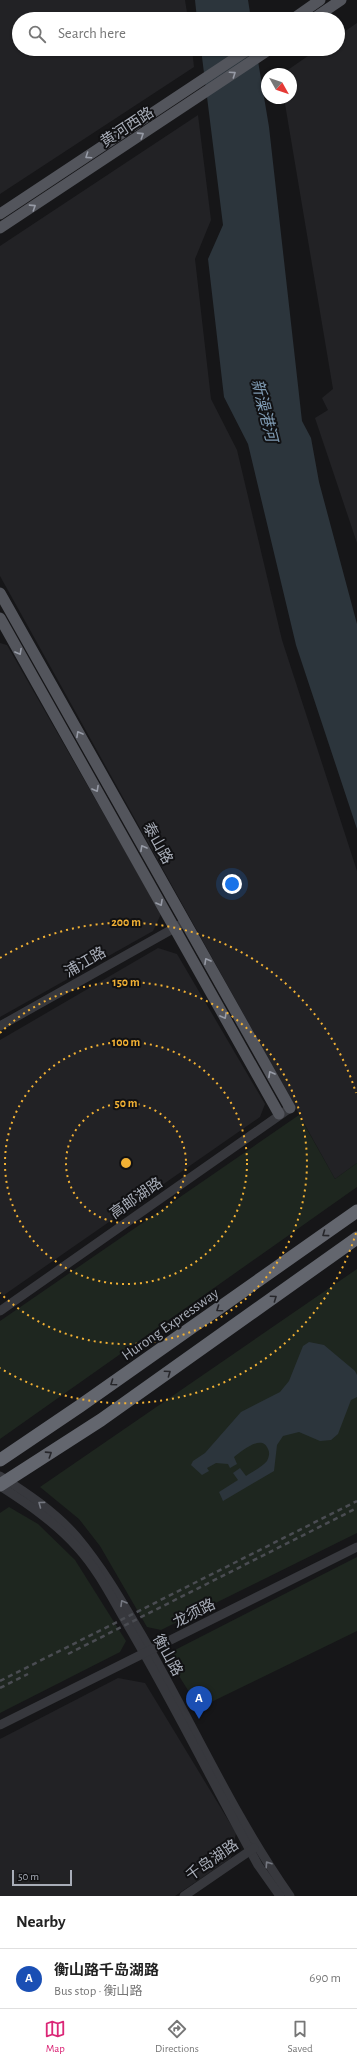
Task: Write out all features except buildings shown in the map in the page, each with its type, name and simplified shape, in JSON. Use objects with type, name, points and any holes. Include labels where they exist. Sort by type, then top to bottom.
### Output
[{"type":"highway","name":"Hurong Expressway","points":[[0,1460],[80,1406],[357,1211]]},
{"type":"highway","points":[[0,1486],[101,1420],[357,1238]]},
{"type":"main road","points":[[303,12],[320,0]]},
{"type":"main road","points":[[323,12],[340,0]]},
{"type":"main road","name":"黄河西路","points":[[0,214],[238,56]]},
{"type":"main road","name":"黄河西路","points":[[0,228],[260,56]]},
{"type":"main road","name":"泰山路","points":[[0,593],[290,1108]]},
{"type":"main road","name":"泰山路","points":[[1,621],[279,1114]]},
{"type":"street","points":[[1,621],[13,617]]},
{"type":"street","name":"浦江路","points":[[0,1026],[185,922]]},
{"type":"street","name":"高邮湖路","points":[[0,1311],[279,1114],[290,1108]]},
{"type":"street","name":"衡山路","points":[[0,1476],[46,1508],[75,1535],[111,1582],[253,1849],[290,1896]]},
{"type":"street","name":"衡山路","points":[[0,1486],[23,1501],[58,1528],[79,1548],[147,1652]]},
{"type":"street","name":"龙须路","points":[[0,1726],[357,1547]]},
{"type":"street","name":"衡山路","points":[[253,1849],[258,1865],[280,1896]]},
{"type":"street","name":"千岛湖路","points":[[184,1896],[253,1849]]},
{"type":"shaded area","points":[[0,0],[185,0],[187,12],[12,12],[12,56],[193,56],[194,67],[0,194]]},
{"type":"shaded area","points":[[357,23],[357,543],[315,418],[328,410],[322,398],[333,389],[285,104],[297,104],[297,68],[291,68],[308,56],[345,56],[345,31]]},
{"type":"shaded area","points":[[198,115],[211,220],[195,259],[211,399],[237,450],[282,640],[357,871],[357,1163],[335,1179],[0,576],[0,246]]},
{"type":"shaded area","points":[[0,643],[7,645],[161,914],[153,931],[0,1017]]},
{"type":"shaded area","points":[[158,948],[177,954],[265,1104],[260,1117],[4,1295],[0,1294],[0,1040]]},
{"type":"shaded area","points":[[299,1115],[335,1179],[357,1163],[357,1187],[0,1439],[0,1321]]},
{"type":"shaded area","points":[[357,1269],[357,1533],[161,1630],[147,1627],[100,1546],[79,1519],[40,1487]]},
{"type":"shaded area","points":[[9,1507],[38,1524],[75,1560],[126,1641],[120,1652],[0,1713],[0,1513]]},
{"type":"shaded area","points":[[357,1557],[357,1631],[199,1708],[171,1663],[173,1651]]},
{"type":"shaded area","points":[[118,1678],[145,1683],[236,1833],[231,1858],[175,1896],[0,1896],[0,1739]]},
{"type":"water","points":[[195,0],[248,0],[250,12],[196,12]]},
{"type":"water","name":"新澡港河","points":[[202,56],[257,56],[261,79],[261,104],[265,104],[269,127],[302,421],[311,438],[319,482],[357,624],[357,829],[296,645],[248,444],[224,397],[208,259],[223,225]]},
{"type":"water","points":[[309,1342],[324,1345],[355,1371],[357,1375],[357,1397],[351,1400],[338,1434],[331,1440],[320,1441],[299,1432],[283,1436],[277,1445],[274,1471],[223,1501],[219,1492],[238,1480],[233,1473],[240,1468],[246,1476],[267,1461],[269,1452],[265,1445],[256,1443],[251,1445],[234,1457],[237,1464],[230,1468],[228,1464],[216,1463],[207,1468],[209,1471],[202,1475],[191,1465],[193,1461],[205,1453],[241,1412],[280,1392],[289,1381],[303,1346]]},
{"type":"railway","points":[[0,1681],[357,1501]]},
{"type":"railway","points":[[68,1654],[357,1508]]},
{"type":"railway","points":[[0,1688],[28,1674]]},
{"type":"place","name":"衡山路千岛湖路","points":[[199,1719]]}]
